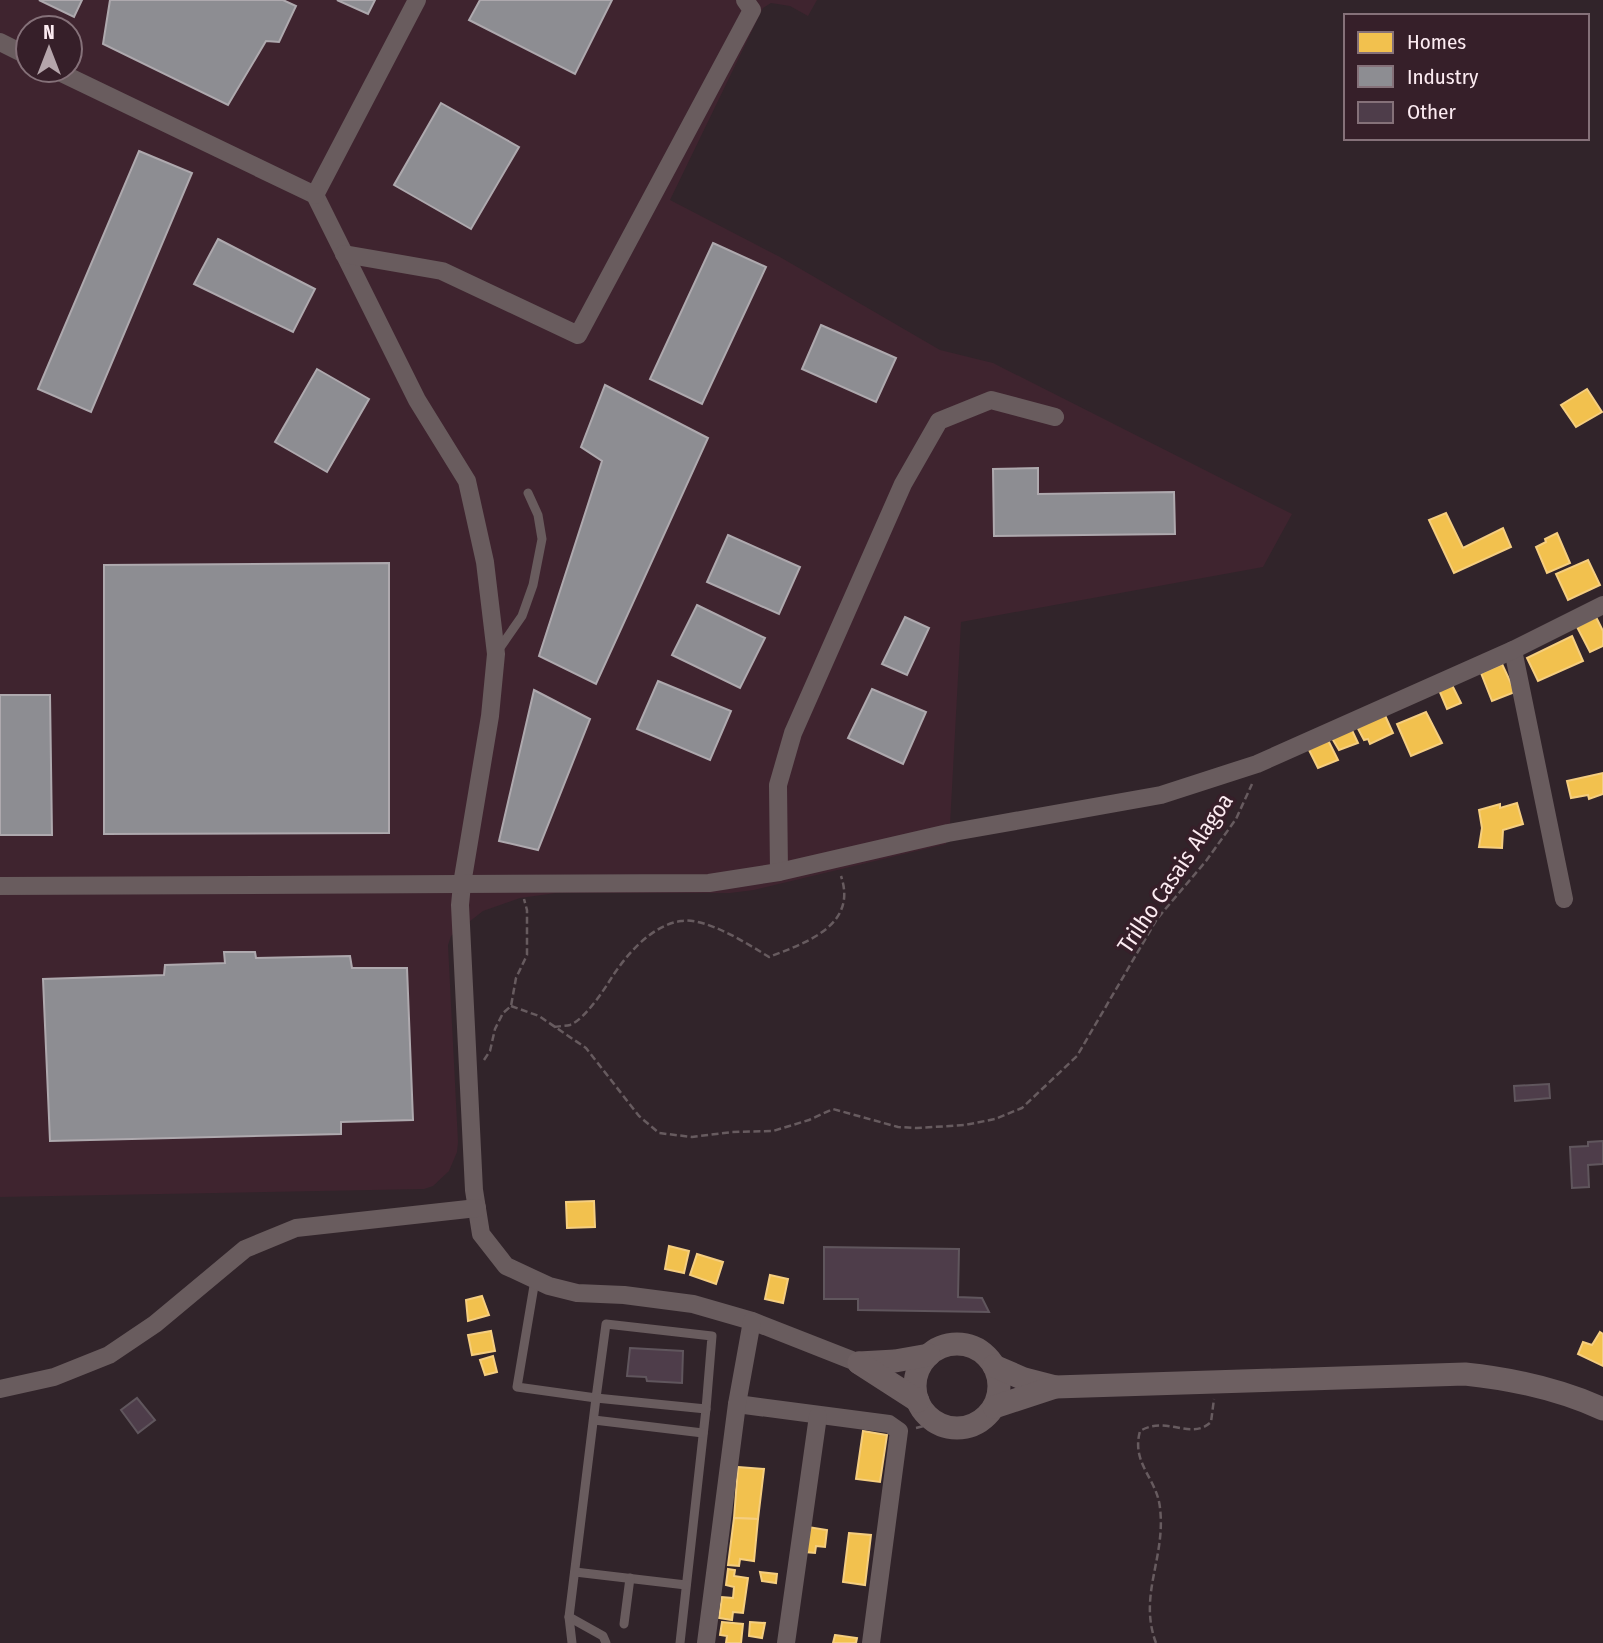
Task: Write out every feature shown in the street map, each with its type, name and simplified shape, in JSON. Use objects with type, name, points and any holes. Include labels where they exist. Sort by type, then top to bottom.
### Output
[{"type":"street","points":[[315,195],[417,0]]},
{"type":"street","points":[[344,254],[442,271],[578,335],[752,10],[745,0]]},
{"type":"street","points":[[84,84],[315,195],[417,400],[467,481],[485,562],[496,654],[490,716],[462,884],[463,1009],[474,1191],[481,1234],[506,1266],[549,1286],[577,1293],[624,1295],[693,1304],[752,1321],[859,1363],[918,1401]]},
{"type":"street","points":[[779,872],[778,785],[793,733],[903,484],[939,421],[991,400],[1055,416]]},
{"type":"street","points":[[0,886],[709,883],[779,872],[948,833],[1161,795],[1262,761],[1513,650],[1603,606]]},
{"type":"street","points":[[1513,650],[1564,899]]},
{"type":"street","points":[[0,1389],[54,1377],[109,1355],[155,1324],[245,1249],[296,1228],[477,1208]]},
{"type":"street","points":[[705,1643],[737,1404],[752,1321]]},
{"type":"street","points":[[964,1345],[985,1354],[994,1366],[999,1380],[999,1394],[994,1407],[983,1419],[969,1427],[952,1428],[936,1423],[925,1414],[918,1401],[915,1381],[922,1362],[929,1355],[942,1347],[964,1345]]},
{"type":"street","points":[[859,1363],[895,1361],[929,1355]]},
{"type":"street","points":[[994,1366],[1024,1379],[1055,1387],[1465,1374],[1509,1379],[1573,1395],[1603,1409]]},
{"type":"street","points":[[994,1407],[1055,1387]]},
{"type":"street","points":[[737,1404],[889,1424],[899,1431],[871,1643]]},
{"type":"street","points":[[786,1643],[818,1416]]},
{"type":"lane","points":[[496,654],[522,616],[533,585],[540,551],[542,539],[538,515],[528,492]]},
{"type":"lane","points":[[536,1280],[517,1387],[706,1409]]},
{"type":"lane","points":[[572,1643],[569,1617],[606,1324],[712,1336],[680,1643]]},
{"type":"lane","points":[[594,1420],[703,1433]]},
{"type":"lane","points":[[575,1572],[686,1586]]},
{"type":"lane","points":[[624,1624],[630,1578]]},
{"type":"lane","points":[[569,1617],[603,1636],[606,1643]]},
{"type":"path","name":"Trilho Casais Alagoa","points":[[511,1006],[539,1016],[586,1048],[639,1116],[659,1133],[692,1137],[773,1131],[833,1109],[898,1128],[940,1128],[995,1119],[1022,1108],[1077,1056],[1157,919],[1206,861],[1236,819],[1262,761]]},
{"type":"path","points":[[554,1027],[573,1024],[601,997],[626,956],[648,937],[682,920],[725,932],[769,957],[823,933],[841,913],[844,885],[835,859]]},
{"type":"path","points":[[469,1082],[490,1051],[495,1029],[503,1013],[511,1006],[516,978],[527,955],[527,911],[522,893],[503,883]]},
{"type":"path","points":[[1156,1643],[1149,1617],[1149,1599],[1159,1546],[1160,1505],[1139,1456],[1137,1442],[1140,1431],[1151,1425],[1197,1430],[1212,1422],[1215,1408],[1213,1382]]},
{"type":"path","points":[[899,1431],[936,1423]]},
{"type":"shaded area","points":[[0,0],[817,0],[808,16],[790,6],[771,3],[763,8],[670,200],[780,257],[940,350],[993,363],[1292,514],[1263,567],[961,622],[950,825],[946,844],[754,890],[730,893],[556,893],[520,898],[483,911],[451,936],[448,945],[458,1142],[449,1171],[433,1186],[424,1189],[0,1197]]},
{"type":"building: Homes","points":[[1587,389],[1602,412],[1576,427],[1561,405]]},
{"type":"building: Homes","points":[[1446,513],[1463,548],[1503,528],[1511,547],[1454,573],[1429,520]]},
{"type":"building: Homes","points":[[1557,533],[1570,563],[1547,573],[1536,547]]},
{"type":"building: Homes","points":[[1588,560],[1600,585],[1568,600],[1556,574]]},
{"type":"building: Homes","points":[[1596,617],[1603,631],[1603,646],[1590,652],[1577,627]]},
{"type":"building: Homes","points":[[1572,636],[1583,661],[1538,681],[1527,658]]},
{"type":"building: Homes","points":[[1502,664],[1515,692],[1492,701],[1481,673]]},
{"type":"building: Homes","points":[[1452,685],[1461,703],[1447,709],[1439,690]]},
{"type":"building: Homes","points":[[1383,711],[1393,733],[1370,744],[1368,739],[1364,740],[1356,725]]},
{"type":"building: Homes","points":[[1426,712],[1442,743],[1411,756],[1397,724]]},
{"type":"building: Homes","points":[[1350,726],[1358,743],[1339,750],[1330,735]]},
{"type":"building: Homes","points":[[1327,738],[1338,760],[1318,768],[1307,746]]},
{"type":"building: Homes","points":[[1603,773],[1603,794],[1589,799],[1588,795],[1571,798],[1567,781]]},
{"type":"building: Homes","points":[[1517,803],[1523,824],[1503,830],[1502,848],[1479,847],[1482,828],[1479,810]]},
{"type":"building: Homes","points":[[594,1201],[595,1227],[567,1228],[566,1202]]},
{"type":"building: Homes","points":[[669,1246],[689,1251],[684,1273],[665,1269]]},
{"type":"building: Homes","points":[[697,1254],[723,1262],[716,1284],[690,1275]]},
{"type":"building: Homes","points":[[770,1275],[788,1279],[783,1303],[765,1299]]},
{"type":"building: Homes","points":[[482,1296],[489,1315],[468,1321],[466,1300]]},
{"type":"building: Homes","points":[[491,1331],[495,1351],[472,1355],[468,1335]]},
{"type":"building: Homes","points":[[1600,1332],[1603,1334],[1603,1366],[1578,1354],[1583,1342],[1592,1345]]},
{"type":"building: Homes","points":[[493,1356],[497,1372],[485,1375],[480,1360]]},
{"type":"building: Homes","points":[[863,1431],[887,1435],[880,1482],[856,1479]]},
{"type":"building: Homes","points":[[738,1467],[764,1469],[758,1519],[734,1518]]},
{"type":"building: Homes","points":[[734,1518],[758,1519],[754,1561],[740,1559],[739,1566],[728,1565]]},
{"type":"building: Homes","points":[[808,1527],[827,1530],[825,1547],[816,1546],[815,1553],[805,1552]]},
{"type":"building: Homes","points":[[849,1533],[871,1535],[865,1585],[843,1582]]},
{"type":"building: Homes","points":[[728,1569],[735,1570],[734,1576],[748,1578],[743,1613],[733,1612],[732,1620],[719,1618],[722,1597],[733,1598],[734,1587],[726,1585]]},
{"type":"building: Homes","points":[[760,1572],[777,1574],[776,1583],[762,1581]]},
{"type":"building: Homes","points":[[722,1622],[743,1624],[741,1643],[726,1643],[727,1636],[720,1635]]},
{"type":"building: Homes","points":[[750,1622],[765,1623],[762,1638],[749,1636]]},
{"type":"building: Homes","points":[[835,1635],[857,1638],[856,1643],[833,1643]]},
{"type":"building: Industry","points":[[39,0],[82,0],[75,14],[68,14]]},
{"type":"building: Industry","points":[[110,0],[283,0],[296,6],[279,42],[266,41],[228,105],[103,44]]},
{"type":"building: Industry","points":[[337,0],[375,0],[368,14]]},
{"type":"building: Industry","points":[[480,0],[612,0],[575,74],[469,20]]},
{"type":"building: Industry","points":[[441,103],[519,147],[471,229],[394,185]]},
{"type":"building: Industry","points":[[139,151],[192,173],[91,412],[38,389]]},
{"type":"building: Industry","points":[[218,239],[315,289],[293,332],[194,284]]},
{"type":"building: Industry","points":[[713,243],[766,267],[702,404],[650,379]]},
{"type":"building: Industry","points":[[821,325],[896,358],[876,402],[802,369]]},
{"type":"building: Industry","points":[[317,369],[369,399],[327,472],[275,442]]},
{"type":"building: Industry","points":[[605,385],[708,438],[596,684],[539,656],[602,461],[581,447]]},
{"type":"building: Industry","points":[[1038,468],[1038,494],[1174,492],[1175,534],[994,536],[993,469]]},
{"type":"building: Industry","points":[[728,535],[800,567],[779,614],[707,582]]},
{"type":"building: Industry","points":[[389,563],[389,833],[104,834],[104,565]]},
{"type":"building: Industry","points":[[697,605],[765,638],[740,688],[672,655]]},
{"type":"building: Industry","points":[[905,617],[929,628],[907,675],[882,664]]},
{"type":"building: Industry","points":[[658,681],[731,711],[710,760],[637,729]]},
{"type":"building: Industry","points":[[872,689],[926,712],[903,764],[848,738]]},
{"type":"building: Industry","points":[[534,690],[590,719],[538,850],[499,841]]},
{"type":"building: Industry","points":[[0,695],[50,695],[52,835],[0,835]]},
{"type":"building: Industry","points":[[224,952],[255,952],[256,958],[350,956],[352,968],[407,968],[413,1120],[341,1122],[341,1134],[50,1141],[43,979],[164,975],[165,965],[225,963]]},
{"type":"building: Other","points":[[1549,1084],[1550,1098],[1515,1101],[1514,1086]]},
{"type":"building: Other","points":[[1603,1141],[1603,1164],[1588,1165],[1589,1187],[1572,1188],[1570,1147],[1588,1146],[1588,1142]]},
{"type":"building: Other","points":[[824,1247],[959,1249],[958,1297],[982,1298],[989,1312],[858,1310],[858,1299],[824,1299]]},
{"type":"building: Other","points":[[630,1348],[683,1351],[682,1383],[647,1381],[646,1377],[627,1376]]},
{"type":"building: Other","points":[[137,1398],[155,1420],[138,1433],[121,1410]]}]
